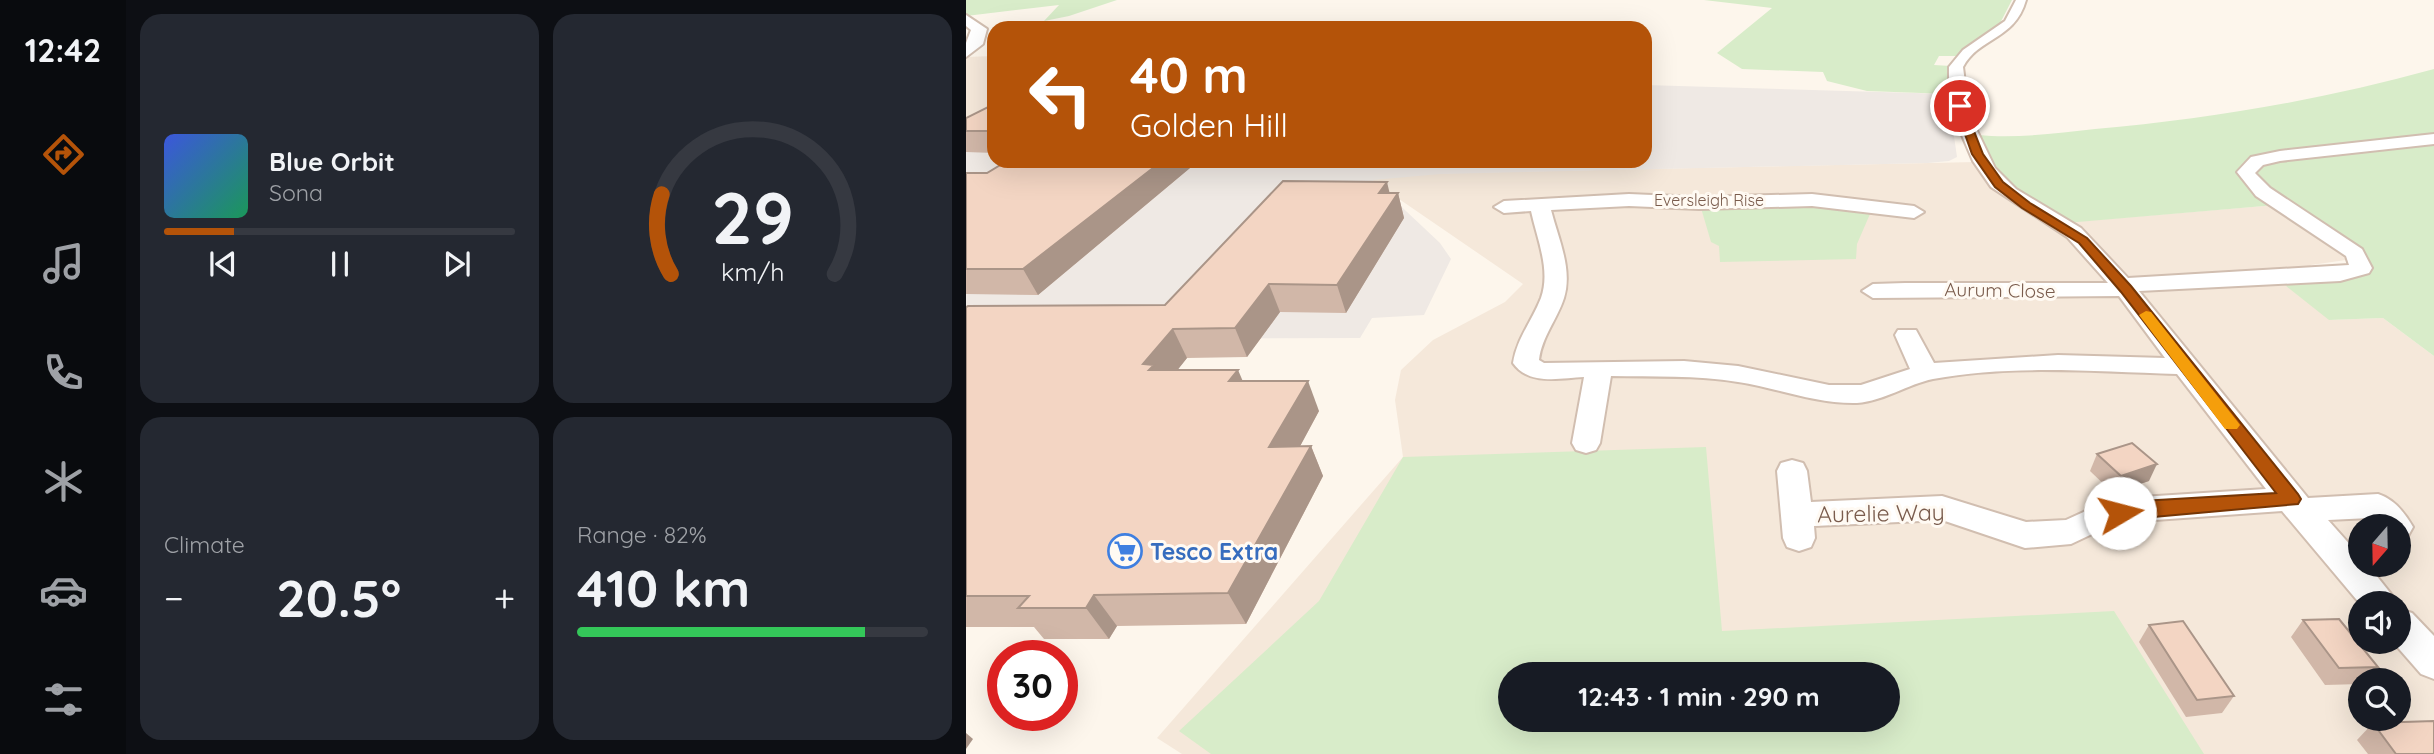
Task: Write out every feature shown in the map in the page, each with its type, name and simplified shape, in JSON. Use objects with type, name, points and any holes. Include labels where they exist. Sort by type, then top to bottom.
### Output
[{"type":"street","points":[[2021,0],[2010,23],[1971,50],[1958,63],[1955,76],[1963,122],[1978,154],[1999,185],[2026,206],[2083,240],[2124,287],[2294,504],[2370,591]]},
{"type":"street","points":[[966,19],[979,29],[977,41],[966,52]]},
{"type":"street","points":[[2124,287],[2340,274],[2361,268],[2355,253],[2263,192],[2250,181],[2246,172],[2258,161],[2280,156],[2434,139]]},
{"type":"street","name":"Eversleigh Rise","points":[[1504,207],[1629,200],[1699,203],[1812,200],[1875,218],[1914,212]]},
{"type":"street","points":[[1539,206],[1554,270],[1555,289],[1527,345],[1526,363],[1539,372],[1599,368],[1684,369],[1738,374],[1829,394],[1861,394],[1895,385],[1925,372],[2058,363],[2184,366]]},
{"type":"street","name":"Aurum Close","points":[[1874,291],[1940,288],[2049,292],[2124,287]]},
{"type":"street","points":[[1907,335],[1925,372]]},
{"type":"street","points":[[1586,443],[1599,368]]},
{"type":"street","name":"Aurelie Way","points":[[1791,471],[1799,526],[1942,508],[1977,517],[2025,535],[2071,532],[2099,517],[2141,509],[2294,504],[2378,506],[2386,514]]},
{"type":"street","points":[[2411,637],[2434,662]]},
{"type":"shaded area","points":[[987,56],[987,115],[966,125],[966,57]]},
{"type":"shaded area","points":[[1652,85],[1948,94],[1957,157],[1949,161],[1928,163],[1440,174],[1373,180],[1440,243],[1451,259],[1424,315],[1372,318],[1360,338],[966,339],[966,125],[987,115],[987,168],[1652,168]]},
{"type":"shaded area","points":[[1976,162],[2046,224],[2276,205],[2353,259],[2311,265],[2309,271],[2329,320],[2383,318],[2434,356],[2434,754],[1182,754],[1157,738],[1403,457],[1395,400],[1401,370],[1433,340],[1505,302],[1523,284],[1364,175]]},
{"type":"green space","points":[[966,0],[1117,0],[1069,16],[1044,21],[1059,5],[966,16]]},
{"type":"green space","points":[[1704,0],[2012,0],[1997,29],[1958,56],[1939,56],[1934,65],[1951,66],[1948,94],[1867,91],[1827,81],[1823,72],[1742,69],[1717,53],[1772,8]]},
{"type":"green space","points":[[2434,69],[2434,356],[2383,318],[2329,320],[2281,282],[2369,269],[2368,260],[2263,187],[2254,172],[2264,164],[2288,160],[2254,158],[2238,169],[2244,181],[2276,205],[2066,223],[1998,177],[1978,135],[2036,135],[2223,114],[2308,99]]},
{"type":"green space","points":[[1818,204],[1870,214],[1857,244],[1856,259],[1720,262],[1719,246],[1711,242],[1701,208]]},
{"type":"green space","points":[[1706,447],[1722,631],[2114,611],[2204,754],[1211,754],[1179,731],[1319,601],[1403,457]]},
{"type":"building","points":[[987,108],[987,131],[966,131],[966,118]]},
{"type":"building","points":[[995,168],[1153,168],[1023,269],[966,269],[966,173],[987,173]]},
{"type":"building","name":"Tesco Extra","points":[[1283,181],[1387,182],[1379,193],[1398,193],[1337,285],[1269,284],[1235,328],[1173,329],[1143,364],[1154,365],[1149,370],[1238,370],[1229,381],[1308,381],[1269,447],[1311,446],[1228,593],[1094,595],[1086,608],[1018,608],[1029,596],[966,596],[966,307],[1165,305]]},
{"type":"building","points":[[2132,443],[2157,464],[2121,476],[2097,454]]},
{"type":"building","points":[[2339,619],[2348,630],[2348,654],[2367,654],[2378,667],[2339,668],[2303,620]]},
{"type":"building","points":[[2183,621],[2234,696],[2197,700],[2149,625]]},
{"type":"building","points":[[2434,721],[2434,754],[2396,754],[2379,731],[2411,731],[2411,722]]},
{"type":"slow traffic","points":[[2146,315],[2231,425]]},
{"type":"place","name":"Tesco Extra","points":[[1125,551]]},
{"type":"route","points":[[1960,106],[1963,122],[1978,154],[1999,185],[2026,206],[2083,240],[2126,289],[2291,499],[2141,509],[2120,513]]}]
